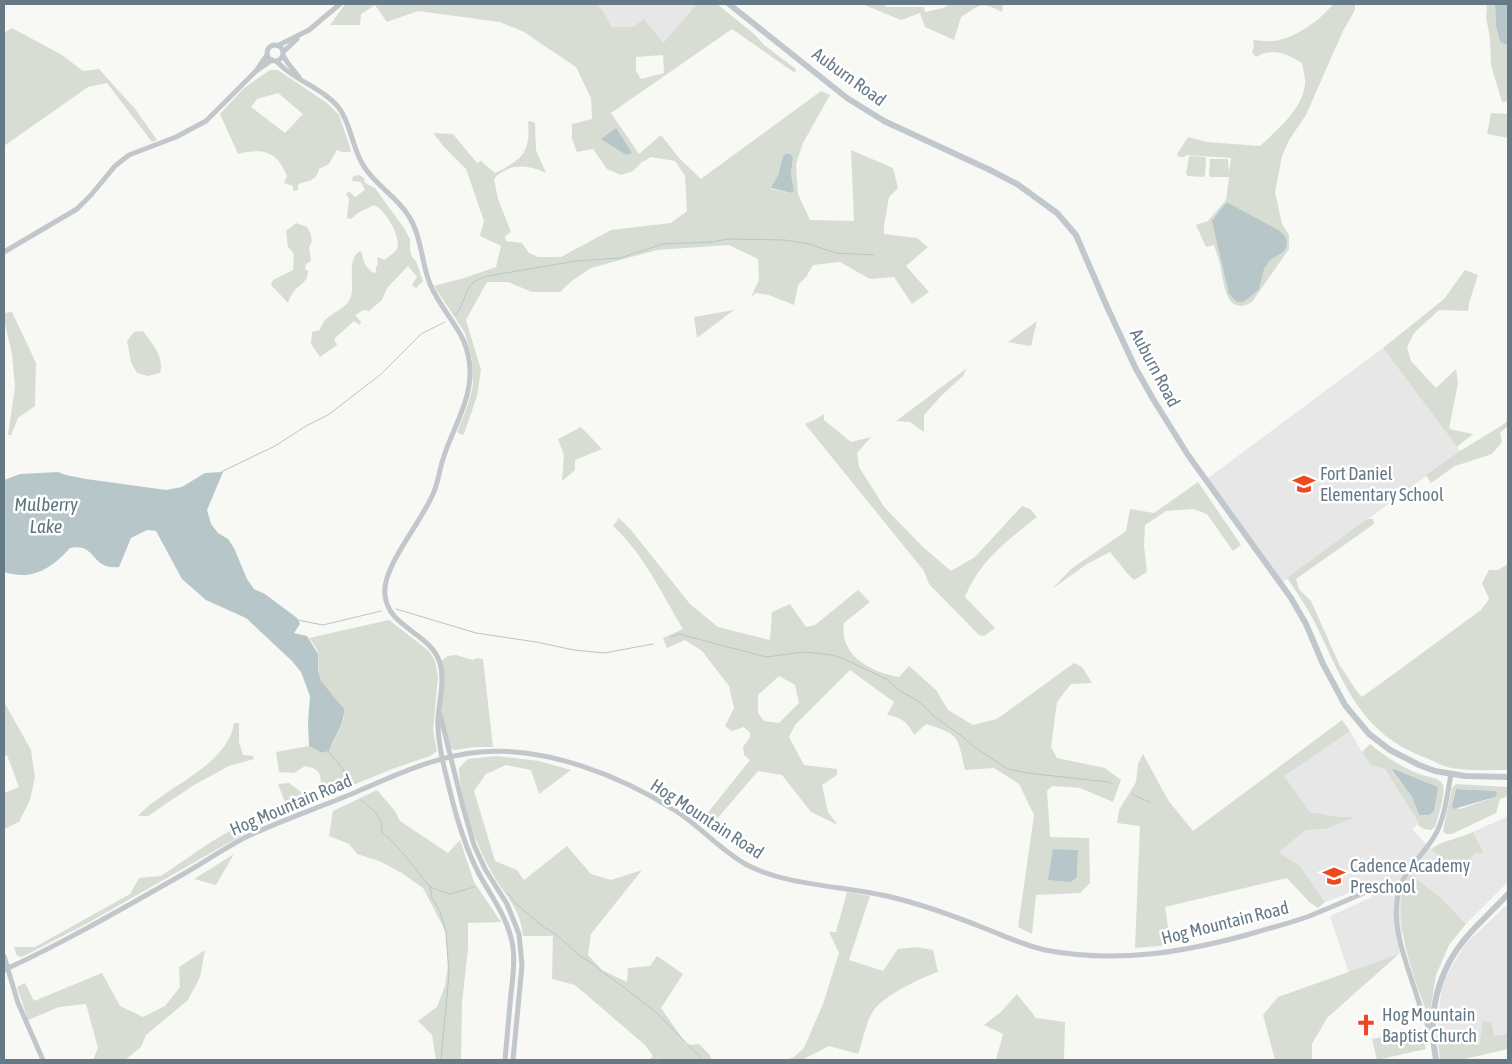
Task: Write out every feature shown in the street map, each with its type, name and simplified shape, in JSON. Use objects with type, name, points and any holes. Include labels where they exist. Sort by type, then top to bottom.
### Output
[{"type":"main road","name":"Auburn Road","points":[[729,4],[847,98],[884,121],[1017,184],[1057,212],[1076,235],[1135,367],[1153,399],[1188,455],[1291,598],[1306,624],[1323,664],[1345,705],[1369,734],[1390,750],[1419,765],[1451,774],[1508,777]]},
{"type":"main road","points":[[1436,1060],[1433,1018],[1439,981],[1455,951],[1508,894]]},
{"type":"street","points":[[4,252],[77,209],[114,166],[129,155],[176,137],[206,121],[256,71],[267,55],[267,50],[270,46],[279,45],[299,36],[319,23],[340,4]]},
{"type":"street","points":[[256,71],[280,59],[299,36]]},
{"type":"street","points":[[279,45],[287,62],[299,78]]},
{"type":"street","points":[[267,55],[296,78],[299,78],[333,101],[341,111],[364,166],[410,217],[416,230],[430,284],[466,344],[469,357],[470,379],[467,396],[444,456],[435,491],[389,571],[384,590],[386,602],[392,614],[405,627],[427,643],[438,658],[441,672],[438,731],[442,759],[467,848],[478,873],[502,911],[509,928],[514,949],[505,1060]]},
{"type":"street","points":[[439,706],[474,846],[485,869],[507,904],[519,934],[522,965],[513,1060]]},
{"type":"street","name":"Hog Mountain Road","points":[[6,969],[102,920],[245,838],[392,775],[450,756],[479,752],[517,751],[536,754],[564,761],[619,781],[676,811],[746,864],[759,870],[925,906],[1030,946],[1057,952],[1109,956],[1175,952],[1209,945],[1293,922],[1375,888],[1390,886],[1400,889]]},
{"type":"street","points":[[1433,1037],[1425,1020],[1401,949],[1397,924],[1400,889],[1407,873],[1437,832],[1444,811],[1451,774]]},
{"type":"street","points":[[4,956],[6,969],[18,1003],[43,1060]]},
{"type":"shaded area","points":[[345,4],[597,4],[612,27],[633,27],[644,19],[663,43],[697,4],[717,4],[753,33],[764,45],[796,69],[795,73],[732,29],[611,113],[639,154],[661,135],[679,158],[701,179],[821,91],[830,95],[803,143],[796,164],[798,194],[810,220],[854,221],[851,150],[893,168],[898,188],[889,197],[884,234],[917,238],[928,247],[906,266],[929,292],[912,304],[894,277],[870,279],[840,262],[813,265],[806,277],[798,285],[794,305],[769,295],[756,293],[751,297],[759,280],[758,259],[729,245],[657,250],[591,268],[573,280],[560,292],[532,292],[508,282],[487,282],[466,320],[481,370],[477,396],[464,434],[462,435],[457,432],[468,405],[473,385],[472,359],[465,333],[434,286],[496,267],[501,246],[480,236],[484,221],[466,169],[433,133],[453,134],[477,163],[481,161],[495,173],[512,164],[522,154],[528,141],[528,122],[535,123],[536,150],[546,173],[532,168],[518,167],[506,170],[494,179],[498,199],[511,232],[505,236],[506,241],[522,243],[529,253],[538,257],[561,257],[611,230],[671,223],[687,211],[685,176],[675,161],[651,157],[642,162],[633,171],[621,175],[607,169],[593,149],[577,152],[572,139],[572,124],[592,119],[591,98],[576,67],[524,32],[500,22],[418,11],[387,22],[375,5],[361,14],[360,25],[330,25]],"holes":[[[663,55],[664,73],[641,79],[636,71],[636,57]],[[790,154],[793,157],[791,173],[794,191],[791,193],[771,189],[778,175],[783,156]]]},
{"type":"shaded area","points":[[597,4],[697,4],[663,43],[633,27],[612,27]]},
{"type":"shaded area","points":[[862,4],[881,4],[888,7],[924,7],[925,12],[951,4],[1003,4],[1002,12],[989,6],[980,6],[961,17],[954,40],[925,27],[920,13],[901,20]]},
{"type":"shaded area","points":[[1333,4],[1355,4],[1355,10],[1343,31],[1306,115],[1289,140],[1282,156],[1275,192],[1282,224],[1289,235],[1289,249],[1252,302],[1243,306],[1236,305],[1227,295],[1214,245],[1206,247],[1196,225],[1208,221],[1226,200],[1229,177],[1209,176],[1210,159],[1228,159],[1229,172],[1231,158],[1186,155],[1185,157],[1179,157],[1177,154],[1188,137],[1207,142],[1260,146],[1275,132],[1290,116],[1301,98],[1305,78],[1302,63],[1274,52],[1256,57],[1252,52],[1253,40],[1271,41],[1290,37],[1314,22]]},
{"type":"shaded area","points":[[1487,4],[1495,4],[1496,26],[1500,42],[1508,46],[1508,101],[1502,102],[1491,65],[1490,38],[1486,17]]},
{"type":"shaded area","points":[[12,28],[62,55],[83,71],[99,69],[136,110],[157,140],[152,142],[107,83],[88,87],[4,146],[4,33]]},
{"type":"shaded area","points":[[270,70],[278,70],[327,103],[339,115],[351,152],[337,150],[329,164],[319,169],[314,178],[298,184],[298,190],[293,191],[293,186],[284,183],[287,176],[274,156],[255,151],[238,154],[220,114],[244,88]],"holes":[[[278,93],[303,114],[285,133],[251,107],[257,99]]]},
{"type":"shaded area","points":[[1491,113],[1508,114],[1508,138],[1487,134]]},
{"type":"shaded area","points":[[1189,156],[1205,157],[1204,177],[1188,176],[1186,174]]},
{"type":"shaded area","points":[[359,175],[364,178],[365,183],[375,188],[404,228],[410,239],[412,257],[416,261],[423,281],[416,288],[412,285],[417,277],[408,266],[387,288],[382,300],[369,311],[364,310],[355,315],[361,322],[360,325],[354,321],[334,339],[337,345],[320,357],[311,344],[312,332],[320,330],[326,319],[348,302],[352,291],[352,265],[356,255],[360,251],[365,264],[374,273],[378,264],[378,257],[385,260],[397,249],[397,238],[392,224],[383,212],[374,205],[351,219],[347,218],[349,199],[346,194],[349,191],[355,197],[365,190],[361,182],[352,181],[353,176]]},
{"type":"shaded area","points":[[296,223],[307,227],[310,232],[312,240],[309,247],[311,261],[306,264],[305,270],[308,270],[308,273],[306,279],[294,291],[288,303],[271,285],[273,280],[293,270],[294,254],[288,247],[286,231]]},
{"type":"shaded area","points":[[1465,270],[1478,275],[1468,311],[1439,310],[1414,333],[1407,347],[1411,361],[1436,388],[1456,369],[1458,383],[1449,429],[1473,434],[1457,447],[1383,348],[1444,299]]},
{"type":"shaded area","points":[[734,310],[697,338],[694,317]]},
{"type":"shaded area","points":[[12,312],[36,363],[35,406],[18,418],[11,435],[8,435],[15,387],[12,354],[4,313]]},
{"type":"shaded area","points":[[1037,321],[1031,346],[1008,342]]},
{"type":"shaded area","points":[[143,331],[159,356],[161,362],[160,373],[148,376],[137,373],[131,362],[127,341],[134,332]]},
{"type":"shaded area","points":[[1383,348],[1460,451],[1280,584],[1204,481]]},
{"type":"shaded area","points":[[967,368],[963,376],[924,415],[924,432],[910,422],[896,421]]},
{"type":"shaded area","points":[[824,414],[824,420],[851,442],[871,437],[857,453],[859,467],[885,508],[923,547],[951,571],[975,557],[1022,506],[1030,509],[1037,517],[995,552],[971,584],[965,597],[995,628],[984,636],[979,635],[929,584],[924,571],[805,424]]},
{"type":"shaded area","points":[[1508,420],[1508,426],[1500,433],[1502,442],[1492,454],[1455,466],[1431,483],[1426,475]]},
{"type":"shaded area","points":[[581,427],[602,449],[575,460],[575,470],[562,481],[564,455],[558,439]]},
{"type":"shaded area","points":[[1198,482],[1241,545],[1233,551],[1207,514],[1193,509],[1166,511],[1145,525],[1144,546],[1147,572],[1134,580],[1110,552],[1087,564],[1052,589],[1071,569],[1126,531],[1130,509],[1154,513]]},
{"type":"shaded area","points":[[619,518],[631,530],[690,604],[718,627],[770,640],[772,612],[790,604],[806,627],[815,625],[858,590],[870,602],[844,623],[844,635],[852,653],[868,666],[888,675],[899,677],[909,666],[936,690],[948,710],[973,725],[997,719],[1074,663],[1082,667],[1092,683],[1071,684],[1057,702],[1051,747],[1057,758],[1105,768],[1121,780],[1113,802],[1080,788],[1052,786],[1047,791],[1050,837],[1089,838],[1090,883],[1080,893],[1036,895],[1032,934],[1018,927],[1034,815],[1019,784],[994,768],[965,770],[958,743],[952,734],[926,724],[914,735],[904,721],[887,715],[894,702],[850,670],[795,725],[789,737],[804,765],[837,769],[837,775],[822,785],[828,812],[838,825],[811,812],[782,775],[758,771],[711,826],[702,820],[750,760],[744,755],[743,747],[750,737],[750,733],[744,727],[732,731],[725,726],[734,708],[729,686],[702,651],[685,640],[667,648],[663,638],[683,629],[643,561],[613,526]],"holes":[[[779,676],[795,685],[799,703],[779,723],[764,721],[758,713],[758,695]],[[1054,849],[1078,850],[1077,877],[1049,880]]]},
{"type":"shaded area","points":[[1367,519],[1373,519],[1374,524],[1296,579],[1299,589],[1311,601],[1340,666],[1362,697],[1481,610],[1489,599],[1482,583],[1489,570],[1498,570],[1508,564],[1508,770],[1451,768],[1404,748],[1385,735],[1370,721],[1346,687],[1310,614],[1287,578]]},
{"type":"shaded area","points":[[389,620],[429,651],[435,661],[438,676],[433,731],[437,751],[430,756],[392,769],[322,798],[319,794],[321,779],[315,769],[305,766],[294,773],[279,772],[276,752],[309,746],[322,753],[329,751],[344,719],[341,705],[321,681],[318,652],[309,638]]},
{"type":"shaded area","points":[[456,655],[473,660],[477,658],[483,659],[493,747],[454,750],[449,747],[441,718],[441,661],[448,656]]},
{"type":"shaded area","points":[[4,702],[31,750],[35,777],[30,800],[19,822],[4,829],[4,793],[19,787],[7,755],[4,756]]},
{"type":"shaded area","points":[[1342,720],[1350,731],[1284,776],[1310,812],[1340,817],[1355,817],[1326,829],[1306,830],[1279,852],[1300,866],[1325,902],[1318,908],[1309,902],[1287,878],[1165,907],[1171,945],[1135,948],[1140,826],[1117,823],[1119,810],[1136,782],[1138,764],[1143,754],[1168,800],[1193,831]]},
{"type":"shaded area","points":[[234,723],[239,723],[239,742],[243,755],[253,756],[254,759],[229,766],[194,785],[148,816],[138,816],[149,805],[208,764],[220,752],[229,738]]},
{"type":"shaded area","points":[[1350,731],[1362,752],[1385,769],[1412,810],[1419,823],[1412,829],[1431,849],[1458,872],[1475,854],[1484,852],[1473,832],[1508,816],[1508,882],[1466,924],[1441,898],[1410,874],[1402,890],[1401,923],[1403,929],[1399,954],[1349,973],[1330,916],[1372,897],[1368,886],[1325,902],[1300,866],[1279,852],[1306,830],[1326,829],[1353,817],[1340,817],[1310,812],[1283,776]]},
{"type":"shaded area","points":[[1370,744],[1406,768],[1441,782],[1444,789],[1435,827],[1431,830],[1424,829],[1418,825],[1419,823],[1385,769],[1371,765],[1362,752]],"holes":[[[1394,769],[1438,787],[1419,815],[1412,797],[1392,771]]]},
{"type":"shaded area","points":[[497,756],[539,761],[571,770],[539,794],[531,770],[506,765],[486,774],[474,791],[495,861],[517,870],[524,880],[567,846],[591,874],[611,880],[642,870],[591,934],[588,955],[602,970],[627,982],[628,968],[650,966],[657,956],[683,974],[661,1008],[687,1045],[699,1044],[712,1060],[660,1060],[658,1058],[649,1060],[653,1056],[645,1045],[575,985],[552,979],[553,936],[523,936],[519,916],[485,860],[465,808],[459,768],[468,759]]},
{"type":"shaded area","points":[[289,783],[301,792],[304,805],[260,825],[86,924],[22,957],[17,956],[14,947],[35,947],[130,894],[139,878],[161,876],[240,825],[286,805],[278,784]]},
{"type":"shaded area","points":[[1456,784],[1508,787],[1508,796],[1500,799],[1496,813],[1452,834],[1446,834],[1443,831],[1452,788]],"holes":[[[1456,789],[1494,791],[1495,797],[1460,809],[1452,806]]]},
{"type":"shaded area","points":[[377,790],[395,811],[400,821],[448,853],[460,840],[474,882],[501,922],[468,923],[468,949],[462,1003],[461,1060],[436,1060],[432,1035],[418,1021],[437,1007],[445,986],[448,964],[446,932],[423,888],[402,873],[379,861],[357,854],[349,844],[329,836],[333,811]]},
{"type":"shaded area","points":[[1473,832],[1484,853],[1475,854],[1458,873],[1431,849],[1441,844]]},
{"type":"shaded area","points":[[234,854],[216,885],[194,879]]},
{"type":"shaded area","points":[[1410,874],[1441,898],[1466,924],[1449,945],[1436,975],[1429,1018],[1405,946],[1402,926],[1401,907],[1403,889]]},
{"type":"shaded area","points":[[847,892],[870,896],[849,960],[883,971],[898,949],[917,947],[933,950],[938,972],[902,988],[877,1007],[872,1013],[858,1054],[829,1046],[802,1060],[787,1060],[794,1057],[804,1048],[823,1004],[839,953],[829,932],[836,932]]},
{"type":"shaded area","points":[[1508,904],[1508,1034],[1494,1037],[1483,1021],[1479,1045],[1437,1037],[1443,981],[1466,943]]},
{"type":"shaded area","points":[[205,950],[200,977],[188,1000],[146,1035],[141,1047],[125,1060],[93,1060],[98,1048],[86,1004],[59,1007],[28,1020],[17,987],[25,983],[34,1001],[102,973],[120,1006],[143,1017],[165,1006],[180,987],[179,967]]},
{"type":"shaded area","points":[[1399,954],[1327,1018],[1312,1044],[1312,1060],[1275,1060],[1263,1015],[1278,997]]},
{"type":"shaded area","points":[[1017,994],[1036,1018],[1065,1022],[1064,1059],[1074,1060],[996,1060],[1003,1034],[984,1025],[1002,1011]]},
{"type":"shaded area","points":[[1483,1021],[1491,1022],[1494,1036],[1508,1034],[1508,1049],[1460,1060],[1440,1060],[1437,1037],[1479,1045]]},
{"type":"shaded area","points":[[1422,1029],[1426,1049],[1377,1060],[1372,1039]]},
{"type":"water","points":[[1495,4],[1508,4],[1508,46],[1500,42],[1496,26]]},
{"type":"water","points":[[616,128],[632,153],[626,155],[601,139]]},
{"type":"water","points":[[790,154],[793,157],[791,173],[794,191],[791,193],[771,188],[778,175],[783,156]]},
{"type":"water","points":[[1228,203],[1280,231],[1285,236],[1287,242],[1283,252],[1270,260],[1264,269],[1259,289],[1243,302],[1237,302],[1229,294],[1212,221],[1225,204]]},
{"type":"water","name":"Mulberry Lake","points":[[58,472],[86,479],[166,490],[182,487],[205,473],[223,472],[207,510],[211,524],[218,533],[228,539],[234,548],[247,579],[254,589],[265,594],[297,618],[300,624],[294,633],[307,636],[318,654],[318,670],[321,681],[344,709],[341,725],[329,751],[322,753],[309,746],[310,696],[301,672],[292,661],[246,618],[206,600],[182,579],[156,531],[147,530],[131,538],[119,567],[110,567],[103,564],[90,552],[79,547],[70,548],[56,562],[32,574],[23,575],[4,572],[4,480],[20,474]]},
{"type":"water","points":[[1394,769],[1438,787],[1434,811],[1429,815],[1419,815],[1412,797],[1392,770]]},
{"type":"water","points":[[1456,789],[1495,791],[1497,793],[1495,797],[1454,809],[1452,806]]},
{"type":"water","points":[[1053,849],[1078,850],[1077,877],[1071,882],[1048,880]]},
{"type":"waterway","points":[[455,315],[470,286],[488,276],[576,261],[620,258],[663,244],[712,242],[728,239],[785,240],[809,244],[836,253],[874,255]]},
{"type":"waterway","points":[[221,472],[275,446],[306,426],[328,415],[380,375],[421,334],[445,322]]},
{"type":"waterway","points":[[396,609],[476,633],[574,650],[604,653],[653,644]]},
{"type":"waterway","points":[[297,620],[323,625],[381,611]]},
{"type":"waterway","points":[[671,637],[679,634],[766,657],[805,652],[842,658],[886,679],[900,691],[917,700],[934,716],[977,749],[1008,769],[1113,784]]},
{"type":"waterway","points":[[328,751],[343,769],[347,779]]},
{"type":"waterway","points":[[1132,794],[1151,803]]},
{"type":"waterway","points":[[361,800],[376,813],[381,822],[382,833],[402,852],[430,887],[432,898],[440,911],[446,933],[449,974],[441,1060]]},
{"type":"waterway","points":[[430,887],[450,894],[474,887]]},
{"type":"waterway","points":[[508,893],[516,904],[545,928],[557,935],[580,956],[657,1013],[703,1060]]},
{"type":"place","name":"Fort Daniel Elementary School","points":[[1304,484]]},
{"type":"place","name":"Cadence Academy Preschool","points":[[1334,876]]},
{"type":"place","name":"Hog Mountain Baptist Church","points":[[1366,1025]]}]
